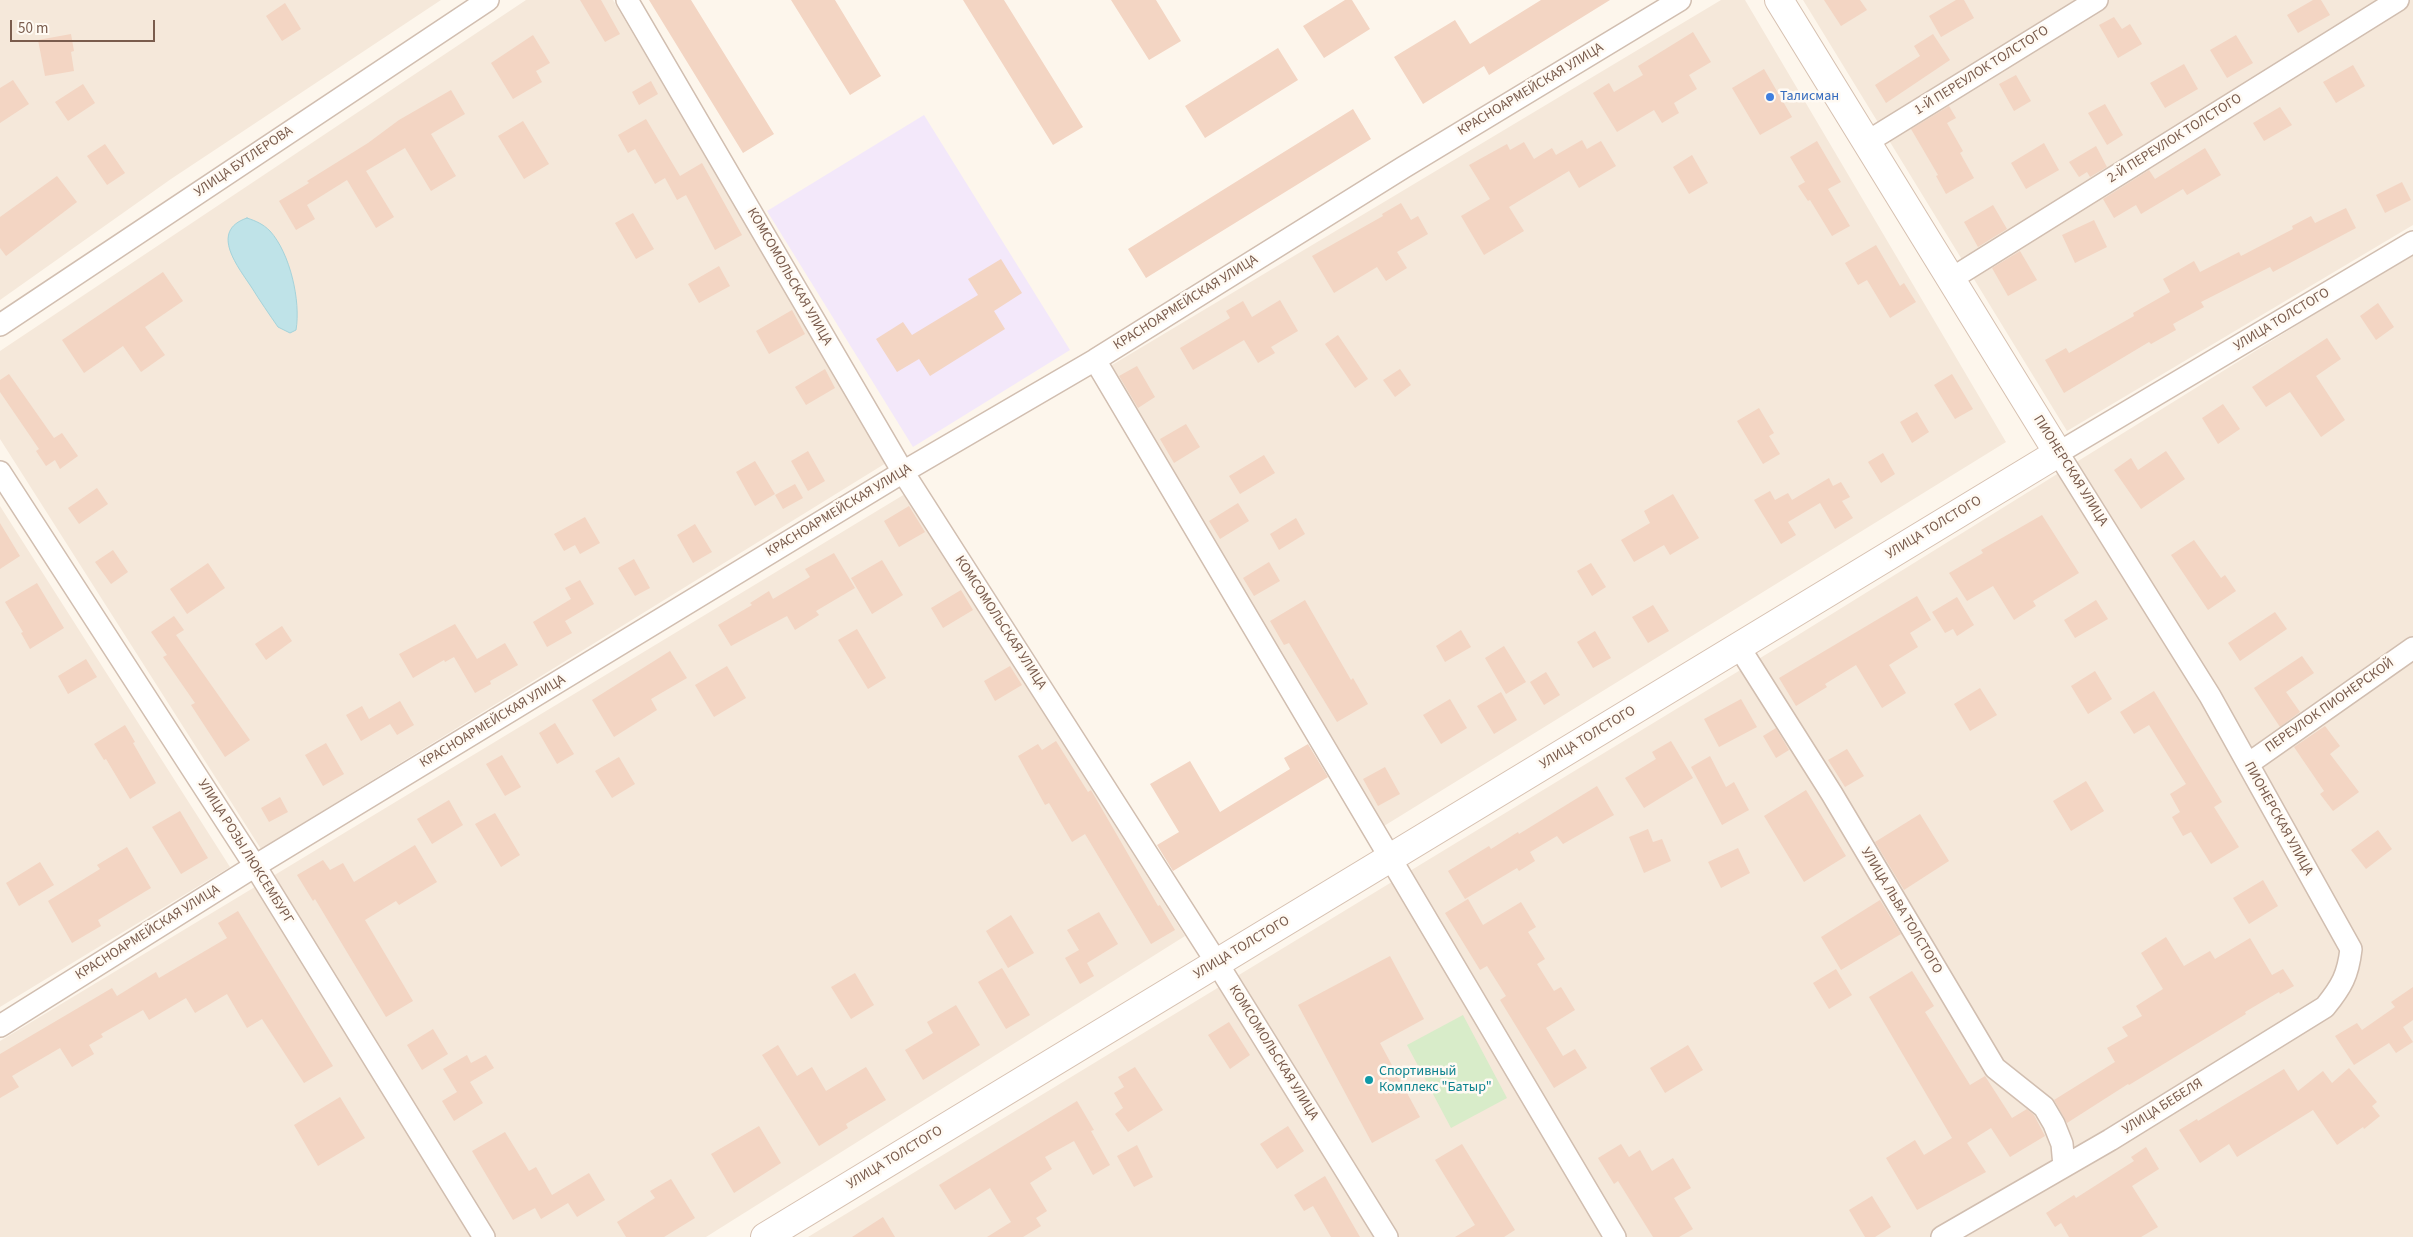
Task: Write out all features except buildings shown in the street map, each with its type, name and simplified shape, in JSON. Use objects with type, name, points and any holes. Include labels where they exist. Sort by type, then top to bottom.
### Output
[{"type":"street","name":"УЛИЦА БУТЛЕРОВА","points":[[0,325],[488,0]]},
{"type":"street","name":"КОМСОМОЛЬСКАЯ УЛИЦА","points":[[626,0],[903,472],[1217,963],[1387,1237]]},
{"type":"street","name":"КРАСНОАРМЕЙСКАЯ УЛИЦА","points":[[0,1026],[255,866],[903,472],[1095,360],[1396,172],[1680,0]]},
{"type":"street","name":"ПИОНЕРСКАЯ УЛИЦА","points":[[1779,0],[2210,696],[2351,949]]},
{"type":"street","name":"1-Й ПЕРЕУЛОК ТОЛСТОГО","points":[[1867,142],[2097,0]]},
{"type":"street","name":"2-Й ПЕРЕУЛОК ТОЛСТОГО","points":[[1951,279],[2398,0]]},
{"type":"street","name":"УЛИЦА ТОЛСТОГО","points":[[765,1237],[2058,453],[2413,242]]},
{"type":"street","points":[[1095,360],[1615,1237]]},
{"type":"street","name":"УЛИЦА РОЗЫ ЛЮКСЕМБУРГ","points":[[0,472],[255,866],[484,1237]]},
{"type":"street","name":"УЛИЦА ЛЬВА ТОЛСТОГО","points":[[1739,647],[1832,794],[1995,1068],[2044,1107],[2054,1124],[2062,1144],[2064,1166]]},
{"type":"street","name":"ПЕРЕУЛОК ПИОНЕРСКОЙ","points":[[2248,764],[2413,648]]},
{"type":"street","name":"УЛИЦА БЕБЕЛЯ","points":[[1942,1237],[2064,1166],[2325,1007],[2342,986],[2349,969],[2351,949]]},
{"type":"shaded area","points":[[0,0],[441,0],[171,179],[0,300]]},
{"type":"shaded area","points":[[526,0],[613,0],[886,463],[261,849],[0,439],[0,351]]},
{"type":"shaded area","points":[[1721,0],[1745,0],[2006,442],[1384,826],[1107,368]]},
{"type":"shaded area","points":[[1803,0],[2413,0],[2413,225],[2067,431]]},
{"type":"shaded area","points":[[924,115],[1070,350],[913,447],[767,211]]},
{"type":"shaded area","points":[[2413,253],[2413,1237],[808,1237],[1798,635]]},
{"type":"shaded area","points":[[905,494],[1185,936],[706,1237],[0,1237],[0,1041]]},
{"type":"shaded area","points":[[0,506],[230,867],[0,1007]]},
{"type":"green space","points":[[1463,1015],[1507,1098],[1451,1128],[1407,1045]]},
{"type":"water","points":[[247,218],[265,226],[270,231],[277,240],[288,264],[297,305],[296,330],[290,333],[278,327],[240,270],[230,250],[228,241],[230,232],[235,224]]},
{"type":"place","name":"Талисман","points":[[1770,97]]},
{"type":"place","name":"Спортивный Комплекс \"Батыр\"","points":[[1369,1080]]}]
